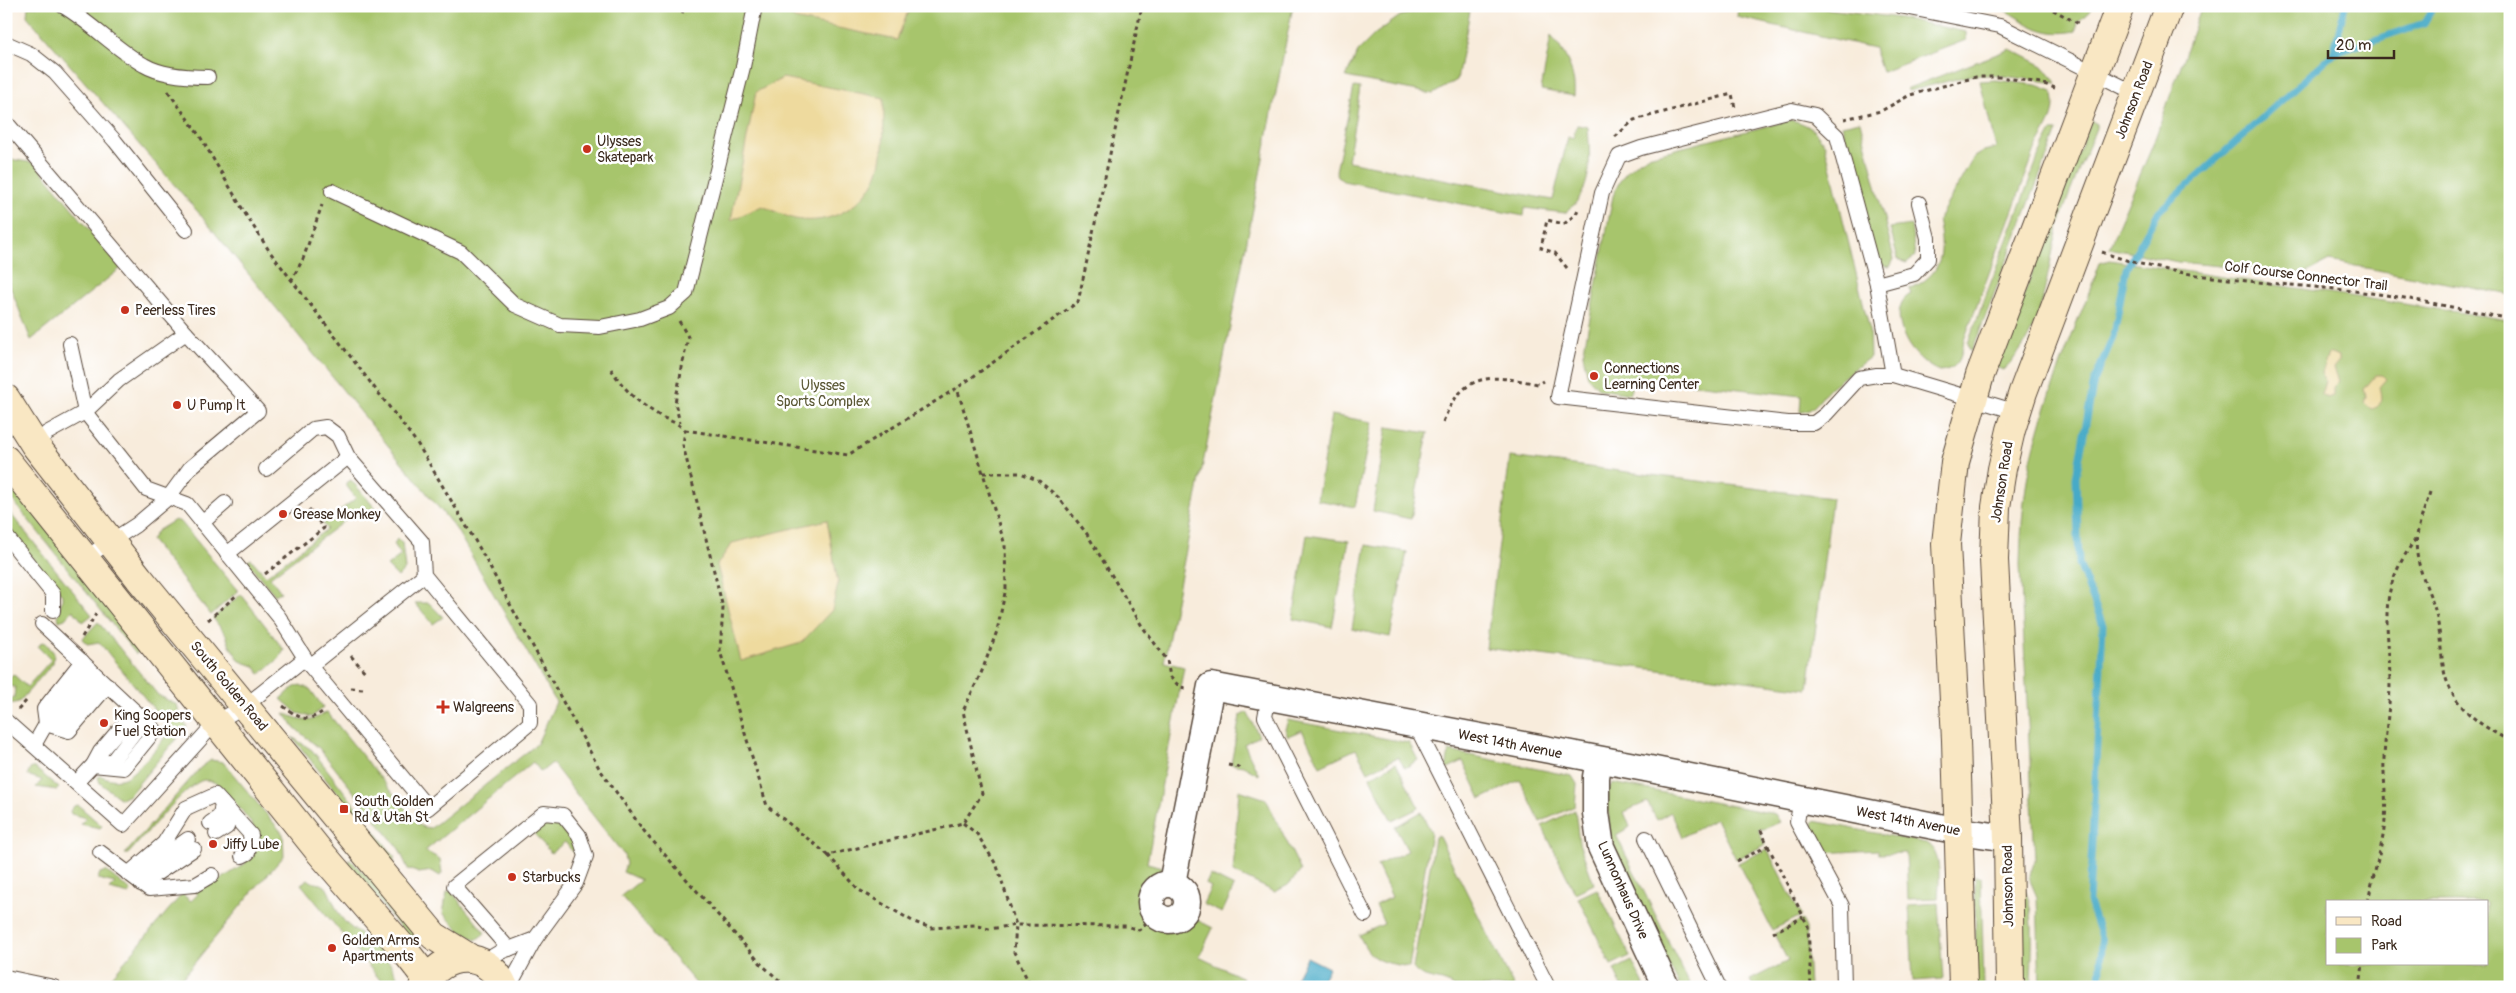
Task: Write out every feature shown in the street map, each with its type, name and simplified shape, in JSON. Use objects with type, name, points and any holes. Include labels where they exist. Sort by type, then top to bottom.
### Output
[{"type":"main road","points":[[1963,987],[1959,831],[1946,544],[1955,462],[1972,399],[2120,6]]},
{"type":"main road","name":"Johnson Road","points":[[2010,987],[2008,838],[1994,560],[1996,507],[2002,469],[2017,412],[2169,6]]},
{"type":"main road","name":"South Golden Road","points":[[6,399],[35,445],[111,541],[434,936],[497,973],[504,987]]},
{"type":"main road","points":[[6,460],[319,851],[402,947],[425,983],[436,968],[454,959],[475,960]]},
{"type":"street","name":"West 14th Avenue","points":[[1155,914],[1152,908],[1152,895],[1160,886],[1172,883],[1210,686],[1959,831],[2008,838]]},
{"type":"street","name":"Lunnonhaus Drive","points":[[1599,760],[1596,777],[1596,813],[1601,846],[1666,987]]},
{"type":"lane","points":[[63,6],[81,17],[145,66],[167,72],[208,77]]},
{"type":"lane","points":[[332,191],[461,252],[515,306],[560,325],[600,327],[640,319],[669,308],[686,293],[689,284],[743,67],[755,6]]},
{"type":"lane","points":[[1900,6],[1928,9],[2000,26],[2137,94]]},
{"type":"lane","points":[[6,43],[31,54],[55,73],[115,141],[186,230]]},
{"type":"lane","points":[[1893,375],[1877,284],[1837,136],[1815,116],[1792,110],[1641,148],[1619,156],[1602,193],[1558,397],[1788,424],[1814,423],[1826,414],[1858,378],[1893,375],[2017,412]]},
{"type":"lane","points":[[6,122],[186,333],[258,411],[190,468],[168,498],[136,525],[85,558]]},
{"type":"lane","points":[[1877,284],[1914,274],[1928,260],[1928,238],[1919,203]]},
{"type":"lane","points":[[35,445],[47,433],[85,412],[119,380],[186,333]]},
{"type":"lane","points":[[70,344],[85,412],[146,489],[186,504],[278,617],[307,662],[428,808],[530,723],[530,704],[424,575],[422,542],[348,457],[338,436],[326,427],[313,429],[266,469]]},
{"type":"lane","points":[[227,554],[348,457]]},
{"type":"lane","points":[[202,523],[225,503]]},
{"type":"lane","points":[[6,536],[53,594],[53,611]]},
{"type":"lane","points":[[6,722],[123,825],[216,722],[245,706],[424,575]]},
{"type":"lane","points":[[42,624],[155,730],[124,768],[93,765]]},
{"type":"lane","points":[[34,745],[46,724],[44,709],[95,673]]},
{"type":"lane","points":[[46,724],[63,721],[95,673]]},
{"type":"lane","points":[[1269,696],[1266,717],[1365,914]]},
{"type":"lane","points":[[76,783],[93,765],[113,760],[136,712]]},
{"type":"lane","points":[[93,765],[94,746],[136,712]]},
{"type":"lane","points":[[1416,726],[1548,987]]},
{"type":"lane","points":[[138,881],[186,808],[215,795],[251,836],[248,853],[242,856]]},
{"type":"lane","points":[[1801,799],[1797,822],[1842,906],[1844,987]]},
{"type":"lane","points":[[213,828],[227,827],[227,808]]},
{"type":"lane","points":[[509,949],[454,886],[544,813],[563,815],[580,835],[586,856],[576,883],[536,939],[509,987]]},
{"type":"lane","points":[[1646,838],[1719,987]]},
{"type":"lane","points":[[138,881],[191,844]]},
{"type":"lane","points":[[100,852],[138,881],[195,885],[212,875]]},
{"type":"lane","points":[[475,960],[536,939]]},
{"type":"lane","points":[[6,977],[54,987]]},
{"type":"path","points":[[658,6],[684,12]]},
{"type":"path","points":[[611,370],[622,386],[639,404],[680,424],[685,430],[848,455],[957,388],[1078,302],[1142,6]]},
{"type":"path","points":[[2046,6],[2081,25]]},
{"type":"path","points":[[1839,112],[1843,119],[1881,111],[1910,95],[1976,77],[1999,77],[2041,83],[2055,88]]},
{"type":"path","points":[[168,91],[202,138],[246,215],[291,281],[417,443],[480,549],[599,768],[644,831],[762,965],[787,987]]},
{"type":"path","points":[[1610,142],[1634,120],[1732,94],[1736,113]]},
{"type":"path","points":[[1567,271],[1567,265],[1555,253],[1541,248],[1547,220],[1564,224],[1576,214],[1584,199]]},
{"type":"path","points":[[291,281],[303,259],[323,204]]},
{"type":"path","name":"Colf Course Connector Trail","points":[[2102,252],[2143,265],[2191,274],[2374,293],[2510,319]]},
{"type":"path","points":[[677,318],[688,337],[675,403],[680,424]]},
{"type":"path","points":[[1443,422],[1449,406],[1472,381],[1499,376],[1538,384],[1544,380]]},
{"type":"path","points":[[828,855],[963,823],[982,794],[963,711],[982,671],[997,631],[1006,588],[1005,545],[957,388]]},
{"type":"path","points":[[685,430],[683,445],[723,608],[720,650],[767,806],[828,855],[859,890],[914,922],[931,928],[975,925],[989,929],[1016,925],[1126,926],[1139,930],[1155,914]]},
{"type":"path","points":[[983,473],[1021,473],[1039,480],[1059,498],[1087,534],[1142,626],[1166,660],[1170,677],[1180,687]]},
{"type":"path","points":[[2430,492],[2417,537],[2418,555],[2435,610],[2445,674],[2452,694],[2479,724],[2510,741]]},
{"type":"path","points":[[2368,900],[2386,818],[2384,756],[2389,721],[2390,682],[2385,622],[2386,601],[2407,551],[2417,537]]},
{"type":"path","points":[[283,706],[299,717],[314,718],[349,687],[364,689]]},
{"type":"path","points":[[1228,765],[1242,768]]},
{"type":"path","points":[[963,823],[977,834],[997,866],[1016,925],[1014,952],[1031,987]]},
{"type":"path","points":[[1760,828],[1808,926],[1811,987]]},
{"type":"path","points":[[1737,861],[1768,846]]},
{"type":"path","points":[[1773,933],[1803,917]]},
{"type":"path","points":[[2360,987],[2363,966]]},
{"type":"green space","name":"Ulysses Sports Complex","points":[[28,6],[1293,6],[1164,662],[1184,667],[1147,863],[1163,867],[1143,885],[1138,901],[1140,911],[1152,926],[1172,929],[1183,926],[1193,918],[1213,928],[1199,957],[1243,978],[1238,987],[699,987],[621,896],[641,880],[623,872],[626,864],[624,855],[552,763],[541,772],[533,762],[425,851],[440,859],[442,873],[440,876],[432,871],[419,873],[408,869],[399,849],[319,748],[295,728],[284,713],[306,720],[316,718],[327,712],[418,824],[431,828],[537,744],[556,702],[456,529],[198,212],[27,16]]},
{"type":"green space","points":[[1738,6],[1804,6],[1900,18],[1966,32],[1966,40],[1882,72],[1874,48],[1737,17]]},
{"type":"green space","points":[[1997,6],[2095,6],[2078,22],[2076,31],[2063,33],[2034,27]]},
{"type":"green space","points":[[2202,6],[2510,6],[2510,295],[2329,261],[2304,274],[2178,262],[2109,248],[2152,147]]},
{"type":"green space","points":[[1434,7],[1470,11],[1457,80],[1433,94],[1346,77],[1358,51],[1375,34],[1400,16]]},
{"type":"green space","points":[[1551,36],[1569,64],[1572,72],[1574,96],[1541,90]]},
{"type":"green space","points":[[2010,49],[2043,66],[2057,83],[1996,75],[1972,75],[1909,91],[1906,89]]},
{"type":"green space","points":[[1996,80],[2036,85],[2052,91],[2054,99],[2053,114],[2036,148],[1964,340],[1958,362],[1951,368],[1939,371],[1922,360],[1909,346],[1902,330],[1899,313],[1901,305],[1911,294],[1909,289],[1929,277],[1939,262],[1941,243],[1938,220],[1974,157],[1984,151],[1996,148],[1980,81]]},
{"type":"green space","points":[[1354,87],[1360,88],[1348,161],[1553,200],[1568,137],[1573,138],[1577,125],[1588,127],[1589,162],[1586,185],[1581,195],[1565,213],[1525,208],[1524,216],[1343,181],[1338,177],[1336,171]]},
{"type":"green space","points":[[1791,120],[1811,128],[1825,145],[1869,327],[1870,357],[1828,389],[1814,406],[1800,412],[1801,396],[1633,377],[1630,394],[1599,389],[1588,377],[1583,355],[1613,196],[1622,177],[1636,163],[1648,156]]},
{"type":"green space","points":[[1860,121],[1894,259],[1890,267],[1881,265],[1874,257],[1842,125]]},
{"type":"green space","points":[[2091,121],[2096,124],[2096,128],[2062,216],[2053,248],[2046,286],[2035,322],[2017,355],[2003,370],[1996,367]]},
{"type":"green space","points":[[2052,131],[2057,131],[1972,351],[1970,351],[1968,343],[2039,155]]},
{"type":"green space","points":[[9,159],[35,163],[121,268],[31,340],[6,276],[6,161]]},
{"type":"green space","points":[[1911,225],[1915,256],[1906,263],[1898,259],[1890,228]]},
{"type":"green space","points":[[2109,260],[2510,320],[2510,987],[2040,987],[2037,897],[2029,878],[2035,860],[2020,565],[2022,519],[2028,474],[2041,421],[2100,263]]},
{"type":"green space","points":[[1331,415],[1372,422],[1355,507],[1317,500]]},
{"type":"green space","points":[[1387,427],[1428,433],[1411,519],[1373,511]]},
{"type":"green space","points":[[1510,457],[1832,498],[1808,689],[1486,648]]},
{"type":"green space","points":[[6,478],[143,648],[136,654],[6,492]]},
{"type":"green space","points":[[351,480],[382,516],[375,521],[364,506],[270,577],[281,592],[275,595],[247,562],[251,559],[266,576],[327,529],[323,524],[356,498],[345,484]]},
{"type":"green space","points":[[6,508],[92,615],[83,622],[73,610],[65,619],[59,621],[58,614],[62,595],[6,527]]},
{"type":"green space","points":[[175,520],[181,522],[238,591],[211,615],[151,540],[157,531]]},
{"type":"green space","points":[[1307,535],[1349,541],[1332,627],[1293,619]]},
{"type":"green space","points":[[397,539],[402,542],[405,569],[398,577],[387,566],[401,555],[394,544]]},
{"type":"green space","points":[[1366,545],[1407,552],[1390,637],[1352,629]]},
{"type":"green space","points":[[241,594],[284,650],[279,659],[260,674],[254,666],[240,661],[230,646],[226,635],[213,618]]},
{"type":"green space","points":[[415,603],[429,603],[443,617],[433,624]]},
{"type":"green space","points":[[98,622],[158,695],[177,705],[181,719],[187,726],[129,795],[121,799],[100,783],[98,777],[118,779],[124,778],[135,771],[162,741],[170,729],[99,642],[87,644],[82,639]]},
{"type":"green space","points":[[42,642],[46,643],[54,653],[53,663],[19,702],[9,704],[6,698],[14,698],[15,687],[6,686],[6,681],[13,674],[27,687],[51,660],[38,647]]},
{"type":"green space","points":[[300,685],[310,689],[323,707],[312,717],[297,713],[281,699],[293,688]]},
{"type":"green space","points":[[1247,712],[1259,736],[1244,744],[1259,775],[1243,766],[1231,764],[1240,716]]},
{"type":"green space","points":[[1288,720],[1409,743],[1418,760],[1405,768],[1398,757],[1368,772],[1356,749],[1320,766],[1302,730],[1288,736],[1285,729]]},
{"type":"green space","points":[[292,737],[312,750],[394,856],[394,864]]},
{"type":"green space","points":[[1449,751],[1572,776],[1577,784],[1575,806],[1540,822],[1520,780],[1481,799],[1463,761],[1446,769]]},
{"type":"green space","points":[[211,760],[223,762],[283,834],[284,856],[252,892],[175,987],[103,987],[182,894],[191,901],[198,894],[194,891],[215,881],[217,882],[246,863],[245,861],[258,847],[255,831],[245,814],[219,785],[212,781],[204,780],[187,790],[128,854],[125,854],[200,768]]},
{"type":"green space","points":[[1396,763],[1419,808],[1392,821],[1370,777]]},
{"type":"green space","points":[[31,768],[35,768],[59,788],[57,790],[36,787],[42,780],[27,775]]},
{"type":"green space","points":[[1613,783],[1775,814],[1780,822],[1764,829],[1758,829],[1765,845],[1736,859],[1716,819],[1682,837],[1671,812],[1657,820],[1647,802],[1624,812],[1630,827],[1616,835],[1691,987],[1680,987],[1621,867],[1610,838],[1607,790]]},
{"type":"green space","points":[[1239,790],[1266,799],[1301,871],[1288,885],[1275,892],[1233,872]]},
{"type":"green space","points":[[78,805],[102,826],[100,828],[80,824],[86,818],[71,814],[70,811],[74,806]]},
{"type":"green space","points":[[1575,810],[1579,843],[1594,884],[1575,893],[1542,826]]},
{"type":"green space","points":[[1421,812],[1431,832],[1409,967],[1378,960],[1368,951],[1359,935],[1384,924],[1376,905],[1392,897],[1377,865],[1408,851],[1395,827]]},
{"type":"green space","points":[[545,819],[557,819],[575,838],[578,853],[576,856],[565,842],[551,853],[531,830]]},
{"type":"green space","points":[[1814,821],[1926,843],[1935,853],[1938,860],[1938,898],[1908,899],[1906,853],[1879,854],[1878,850],[1821,853],[1811,831]]},
{"type":"green space","points":[[1438,835],[1514,987],[1453,987],[1444,982],[1422,976],[1413,968],[1435,837]]},
{"type":"green space","points":[[1767,849],[1801,916],[1772,930],[1738,863]]},
{"type":"green space","points":[[350,859],[387,896],[419,935],[411,941],[348,862]]},
{"type":"green space","points":[[106,871],[131,891],[129,894],[109,889],[115,883],[98,879],[100,873]]},
{"type":"green space","points":[[1210,875],[1234,887],[1222,913],[1203,904],[1211,887],[1206,884]]},
{"type":"green space","points":[[1975,876],[1981,878],[1984,987],[1976,987]]},
{"type":"green space","points":[[308,879],[325,886],[341,917],[349,926],[383,953],[402,987],[386,987],[301,884]]},
{"type":"green space","points":[[2023,887],[2027,896],[2032,921],[2031,987],[2024,987]]},
{"type":"green space","points":[[1597,889],[1630,956],[1611,965],[1578,898]]},
{"type":"green space","points":[[451,891],[485,933],[476,940],[460,931],[443,913],[447,892]]},
{"type":"green space","points":[[1938,903],[1943,979],[1913,981],[1909,905]]},
{"type":"green space","points":[[1802,920],[1806,928],[1809,987],[1753,986],[1750,980],[1788,961],[1774,934]]},
{"type":"green space","points":[[1632,961],[1645,987],[1622,987],[1614,970]]},
{"type":"sand","points":[[786,6],[910,6],[897,40],[794,19]]},
{"type":"sand","points":[[783,78],[884,98],[883,145],[878,172],[865,195],[856,204],[833,216],[821,219],[795,219],[762,206],[731,220],[756,92]]},
{"type":"sand","points":[[2331,353],[2339,356],[2339,362],[2334,368],[2339,381],[2333,387],[2333,396],[2327,398],[2321,395],[2325,381],[2321,373],[2328,354]]},
{"type":"sand","points":[[2376,375],[2382,375],[2386,379],[2379,387],[2380,404],[2371,409],[2364,403],[2366,396],[2364,389]]},
{"type":"sand","points":[[827,520],[838,584],[832,610],[801,643],[741,661],[717,565],[732,543]]},
{"type":"water","points":[[1307,957],[1329,968],[1319,987],[1309,987],[1295,980]]},
{"type":"waterway","points":[[2333,54],[2345,6]]},
{"type":"waterway","points":[[2100,987],[2102,941],[2089,902],[2103,625],[2079,564],[2076,477],[2094,381],[2114,335],[2126,269],[2159,211],[2333,54],[2424,23],[2434,6]]},
{"type":"place","name":"Ulysses Skatepark","points":[[587,149]]},
{"type":"place","name":"Peerless Tires","points":[[125,310]]},
{"type":"place","name":"Connections Learning Center","points":[[1594,376]]},
{"type":"place","name":"U Pump It","points":[[177,405]]},
{"type":"place","name":"Grease Monkey","points":[[283,514]]},
{"type":"place","name":"Walgreens","points":[[443,707]]},
{"type":"place","name":"King Soopers Fuel Station","points":[[104,723]]},
{"type":"place","name":"South Golden Rd & Utah St","points":[[344,809]]},
{"type":"place","name":"Jiffy Lube","points":[[213,844]]},
{"type":"place","name":"Starbucks","points":[[512,877]]},
{"type":"place","name":"Golden Arms Apartments","points":[[332,948]]}]
